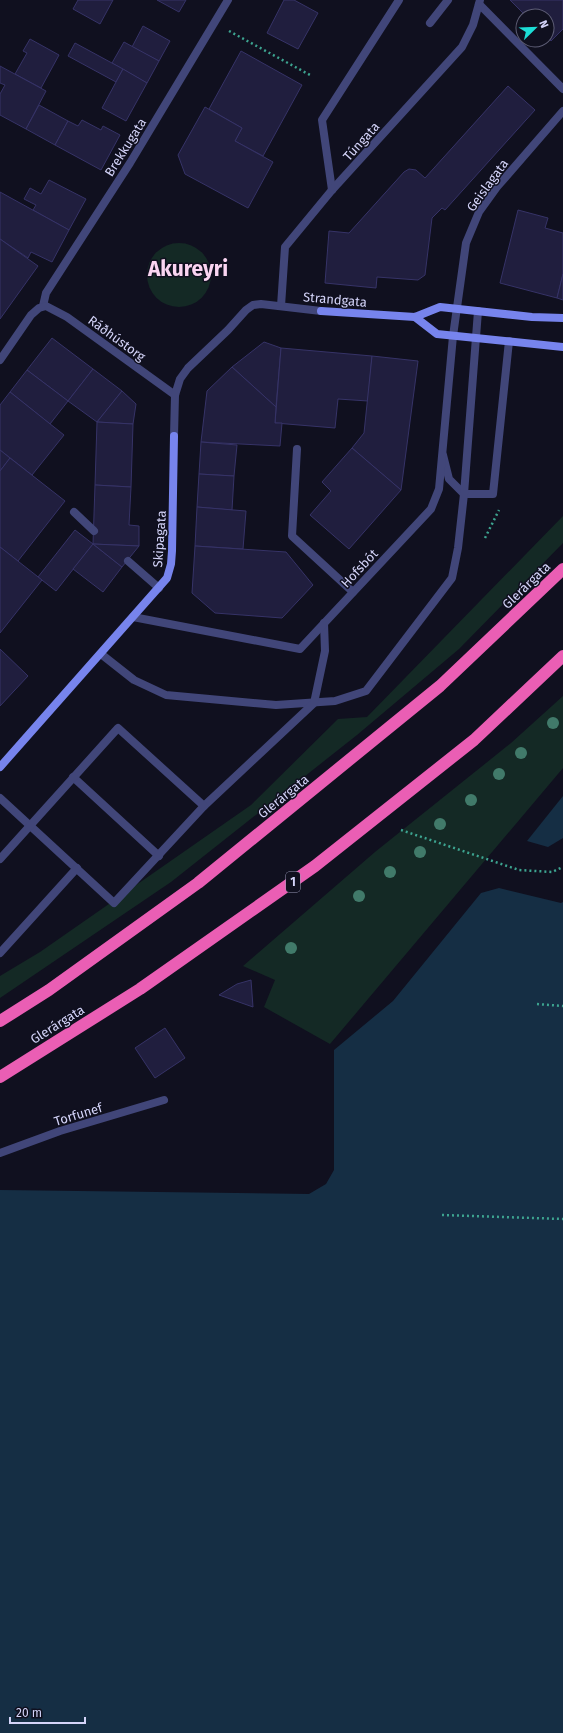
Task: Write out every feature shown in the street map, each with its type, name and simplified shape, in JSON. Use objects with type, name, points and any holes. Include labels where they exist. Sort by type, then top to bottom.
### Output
[{"type":"highway","name":"Glerárgata","points":[[0,1020],[49,990],[198,883],[440,686],[563,569]]},
{"type":"highway","name":"Glerárgata","points":[[0,1077],[140,989],[316,866],[474,740],[563,656]]},
{"type":"street","name":"Brekkugata","points":[[43,306],[46,293],[140,146],[228,0]]},
{"type":"street","points":[[332,190],[322,120],[399,0]]},
{"type":"street","points":[[430,23],[448,0]]},
{"type":"street","points":[[477,1],[563,89]]},
{"type":"street","name":"Túngata","points":[[281,306],[285,247],[332,190],[462,46],[473,25],[477,1]]},
{"type":"street","name":"Geislagata","points":[[453,336],[466,243],[479,212],[497,187],[563,111]]},
{"type":"street","name":"Strandgata","points":[[253,305],[261,304],[321,311],[415,317],[440,307],[532,317],[563,318]]},
{"type":"street","name":"Skipagata","points":[[0,767],[167,578],[172,564],[175,395],[180,380],[188,368],[228,330],[246,310],[253,305]]},
{"type":"street","points":[[0,360],[31,314],[43,306]]},
{"type":"street","name":"Ráðhústorg","points":[[43,306],[50,307],[60,312],[175,395]]},
{"type":"street","points":[[101,654],[134,680],[166,695],[276,705],[336,701],[366,691],[452,578],[458,548],[464,494],[478,311]]},
{"type":"street","points":[[415,317],[437,334],[563,347]]},
{"type":"street","name":"Hofsbót","points":[[133,617],[300,649],[431,509],[439,489],[453,336]]},
{"type":"street","points":[[443,455],[449,479],[464,494],[493,494],[509,341]]},
{"type":"street","points":[[297,449],[292,536],[353,592]]},
{"type":"street","points":[[74,512],[94,531]]},
{"type":"street","points":[[128,561],[159,588]]},
{"type":"street","points":[[0,798],[114,903],[204,806],[314,702],[325,651],[324,623]]},
{"type":"street","points":[[0,859],[118,728],[204,806]]},
{"type":"street","points":[[73,777],[159,856]]},
{"type":"street","points":[[0,953],[77,868]]},
{"type":"street","name":"Torfunef","points":[[0,1153],[60,1131],[164,1100]]},
{"type":"path","points":[[214,23],[310,75]]},
{"type":"path","points":[[401,830],[519,870],[552,872],[563,866]]},
{"type":"path","points":[[537,1004],[563,1006]]},
{"type":"path","points":[[442,1215],[563,1219]]},
{"type":"green space","points":[[173,243],[185,243],[202,252],[209,263],[211,275],[209,287],[202,298],[185,307],[173,307],[161,302],[152,293],[147,281],[147,269],[152,257],[161,248]]},
{"type":"green space","points":[[563,516],[563,543],[459,649],[357,735],[171,882],[0,998],[0,976],[40,952],[251,805],[338,719],[367,717]]},
{"type":"green space","points":[[563,696],[563,768],[330,1044],[264,1007],[275,980],[243,966],[375,852],[511,743]]},
{"type":"water","points":[[563,796],[563,838],[548,847],[527,841]]},
{"type":"water","points":[[499,888],[561,903],[563,902],[563,1733],[0,1733],[0,1190],[309,1194],[326,1184],[334,1170],[334,1050],[393,1001],[481,893]]},
{"type":"building","points":[[78,0],[113,0],[100,24],[73,9]]},
{"type":"building","points":[[157,0],[186,0],[179,12]]},
{"type":"building","points":[[284,0],[294,0],[318,13],[298,49],[267,33]]},
{"type":"building","points":[[510,0],[563,0],[563,29],[555,37],[555,8],[518,8]]},
{"type":"building","points":[[143,26],[170,41],[159,61],[132,47]]},
{"type":"building","points":[[30,39],[59,55],[41,88],[15,74],[27,53],[23,51]]},
{"type":"building","points":[[124,42],[159,61],[147,83],[112,63]]},
{"type":"building","points":[[75,43],[123,69],[116,82],[68,56]]},
{"type":"building","points":[[241,51],[302,85],[263,156],[235,141],[242,128],[209,109]]},
{"type":"building","points":[[0,66],[46,91],[26,129],[0,115],[0,94],[5,85],[0,83]]},
{"type":"building","points":[[123,69],[147,83],[126,121],[102,108]]},
{"type":"building","points":[[508,86],[535,110],[445,210],[442,208],[432,218],[425,275],[418,280],[377,277],[376,288],[325,283],[329,231],[349,233],[404,172],[409,169],[416,170],[425,178]]},
{"type":"building","points":[[39,105],[68,121],[55,145],[26,129]]},
{"type":"building","points":[[205,107],[242,128],[235,141],[273,162],[248,208],[185,174],[178,155]]},
{"type":"building","points":[[82,120],[101,130],[103,126],[120,135],[101,170],[55,145],[68,121],[78,126]]},
{"type":"building","points":[[49,180],[86,199],[69,230],[33,210],[36,205],[24,199],[30,188],[41,194]]},
{"type":"building","points":[[0,192],[69,230],[52,262],[31,252],[28,258],[0,239]]},
{"type":"building","points":[[518,210],[548,218],[545,228],[563,233],[563,274],[557,298],[500,283]]},
{"type":"building","points":[[0,239],[38,266],[0,319]]},
{"type":"building","points":[[563,274],[563,300],[557,298]]},
{"type":"building","points":[[52,338],[93,369],[68,401],[27,370]]},
{"type":"building","points":[[264,342],[281,348],[276,407],[232,367]]},
{"type":"building","points":[[281,348],[372,356],[368,401],[338,399],[335,428],[275,423]]},
{"type":"building","points":[[372,356],[418,361],[401,490],[352,448],[364,433]]},
{"type":"building","points":[[232,367],[276,407],[275,423],[282,423],[280,446],[201,442],[207,391]]},
{"type":"building","points":[[93,369],[122,391],[97,422],[68,401]]},
{"type":"building","points":[[27,370],[68,401],[50,424],[10,392]]},
{"type":"building","points":[[122,391],[136,404],[133,424],[97,422]]},
{"type":"building","points":[[10,392],[64,435],[32,475],[0,450],[0,405]]},
{"type":"building","points":[[97,422],[133,424],[131,487],[95,485]]},
{"type":"building","points":[[201,442],[237,445],[234,476],[199,474]]},
{"type":"building","points":[[352,448],[401,490],[349,549],[310,515],[331,491],[322,482]]},
{"type":"building","points":[[0,450],[10,458],[0,471]]},
{"type":"building","points":[[10,458],[65,501],[18,561],[0,547],[0,471]]},
{"type":"building","points":[[199,474],[234,476],[232,510],[197,507]]},
{"type":"building","points":[[95,485],[131,487],[129,525],[139,526],[139,546],[93,544]]},
{"type":"building","points":[[197,507],[246,511],[243,549],[195,546]]},
{"type":"building","points":[[75,530],[93,544],[56,591],[38,577]]},
{"type":"building","points":[[93,544],[122,567],[103,592],[73,569]]},
{"type":"building","points":[[93,544],[139,546],[122,567]]},
{"type":"building","points":[[195,546],[286,552],[313,585],[282,618],[215,613],[192,593]]},
{"type":"building","points":[[0,547],[42,580],[0,633]]},
{"type":"building","points":[[0,649],[28,676],[0,706]]},
{"type":"building","points":[[251,980],[253,1007],[219,995],[237,984]]},
{"type":"building","points":[[165,1028],[185,1058],[155,1078],[135,1048]]},
{"type":"district","name":"Akureyri","points":[[188,269]]}]
